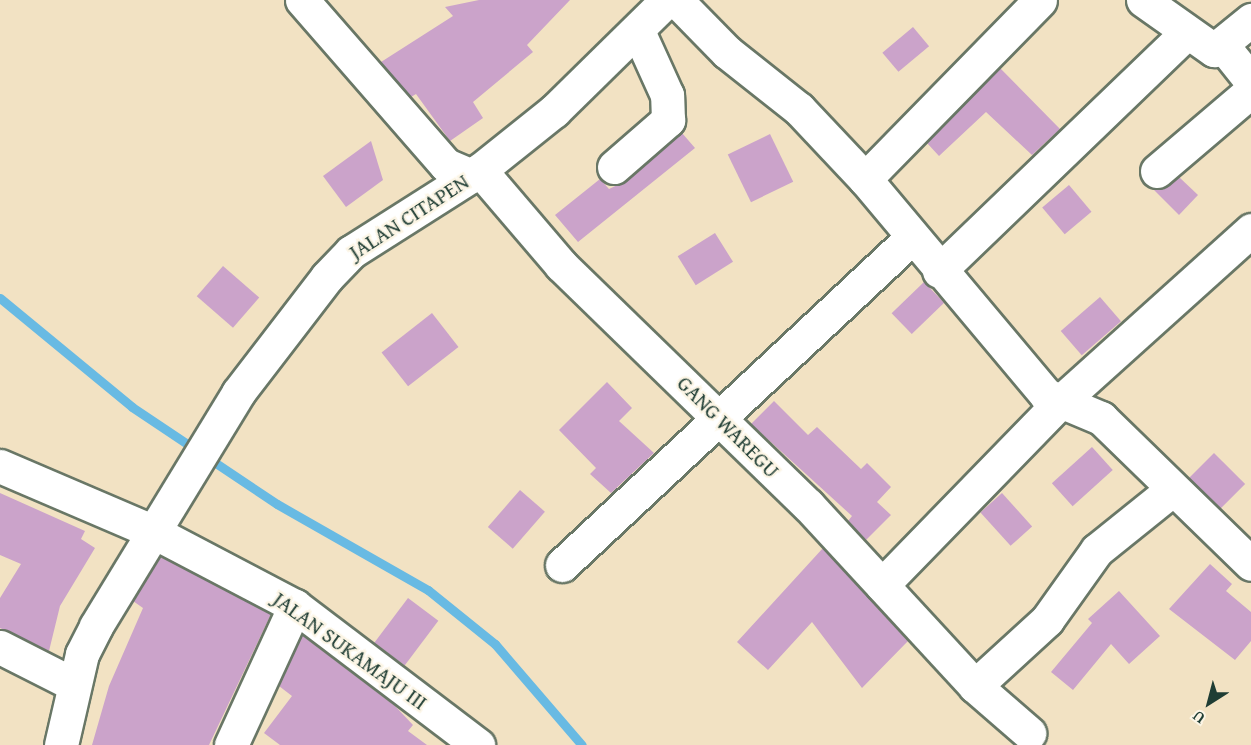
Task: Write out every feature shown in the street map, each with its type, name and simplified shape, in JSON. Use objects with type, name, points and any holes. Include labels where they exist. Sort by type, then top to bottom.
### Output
[{"type":"street","points":[[302,0],[446,165],[476,173]]},
{"type":"street","name":"JALAN CITAPEN","points":[[62,745],[73,684],[96,626],[211,435],[337,266],[439,192],[476,173],[638,31],[667,0]]},
{"type":"street","points":[[676,0],[728,52],[799,109],[865,179],[939,271],[1058,404],[1101,418],[1251,564]]},
{"type":"street","points":[[865,179],[1040,0]]},
{"type":"street","points":[[1143,0],[1210,49],[1223,46],[1251,20]]},
{"type":"street","points":[[614,167],[668,120],[667,95],[638,31]]},
{"type":"street","points":[[939,271],[1186,33]]},
{"type":"street","points":[[1223,46],[1251,81]]},
{"type":"street","points":[[1157,171],[1251,91]]},
{"type":"street","name":"GANG WAREGU","points":[[476,173],[561,265],[718,415],[882,585],[975,686],[1029,733]]},
{"type":"street","points":[[882,585],[1058,404],[1251,230]]},
{"type":"street","points":[[562,565],[718,415],[912,237]]},
{"type":"street","name":"JALAN SUKAMAJU III","points":[[0,466],[153,531],[295,606],[478,745]]},
{"type":"street","points":[[975,686],[1047,620],[1097,549],[1173,489]]},
{"type":"street","points":[[236,743],[295,606]]},
{"type":"street","points":[[0,647],[73,684]]},
{"type":"building","points":[[479,0],[570,0],[527,45],[533,52],[473,102],[483,118],[450,141],[416,94],[411,97],[381,62],[453,16],[445,7]]},
{"type":"building","points":[[913,27],[929,46],[898,72],[882,53]]},
{"type":"building","points":[[1000,68],[1060,129],[1032,155],[986,112],[939,156],[927,143]]},
{"type":"building","points":[[682,133],[695,148],[578,242],[555,215],[600,179],[609,189],[626,181]]},
{"type":"building","points":[[770,134],[793,182],[751,202],[728,155]]},
{"type":"building","points":[[371,141],[383,180],[346,207],[323,176]]},
{"type":"building","points":[[1179,177],[1198,195],[1179,215],[1153,189]]},
{"type":"building","points":[[1069,185],[1091,212],[1065,234],[1042,207]]},
{"type":"building","points":[[715,233],[733,262],[696,285],[678,256]]},
{"type":"building","points":[[223,266],[259,297],[233,328],[197,296]]},
{"type":"building","points":[[924,282],[944,303],[912,334],[892,313]]},
{"type":"building","points":[[1100,297],[1121,321],[1082,355],[1061,331]]},
{"type":"building","points":[[432,313],[458,347],[408,386],[382,352]]},
{"type":"building","points":[[607,382],[632,408],[619,421],[654,453],[611,493],[590,474],[596,468],[559,430]]},
{"type":"building","points":[[774,401],[808,435],[817,427],[861,469],[867,463],[891,487],[877,502],[891,515],[866,540],[848,521],[852,516],[751,424]]},
{"type":"building","points":[[1092,447],[1113,470],[1073,506],[1052,483]]},
{"type":"building","points":[[1214,453],[1245,484],[1220,509],[1189,478]]},
{"type":"building","points":[[520,490],[545,512],[513,549],[488,527]]},
{"type":"building","points":[[0,493],[85,531],[81,539],[95,548],[60,606],[49,651],[0,628],[0,598],[21,564],[0,555]]},
{"type":"building","points":[[1002,493],[1032,526],[1011,546],[980,512]]},
{"type":"building","points":[[823,548],[908,641],[862,688],[812,622],[768,670],[737,642]]},
{"type":"building","points":[[161,557],[271,614],[209,745],[92,745],[109,686],[143,608],[133,601]]},
{"type":"building","points":[[1210,564],[1232,584],[1226,591],[1251,612],[1251,641],[1235,660],[1169,609]]},
{"type":"building","points":[[1119,591],[1160,636],[1129,664],[1111,644],[1073,690],[1051,672],[1092,623],[1088,619]]},
{"type":"building","points":[[408,598],[438,621],[405,666],[374,643]]},
{"type":"building","points":[[302,635],[395,706],[413,725],[408,731],[427,745],[280,745],[264,733],[292,696],[279,686]]},
{"type":"waterway","points":[[0,298],[132,407],[277,504],[428,590],[495,644],[582,745]]}]
